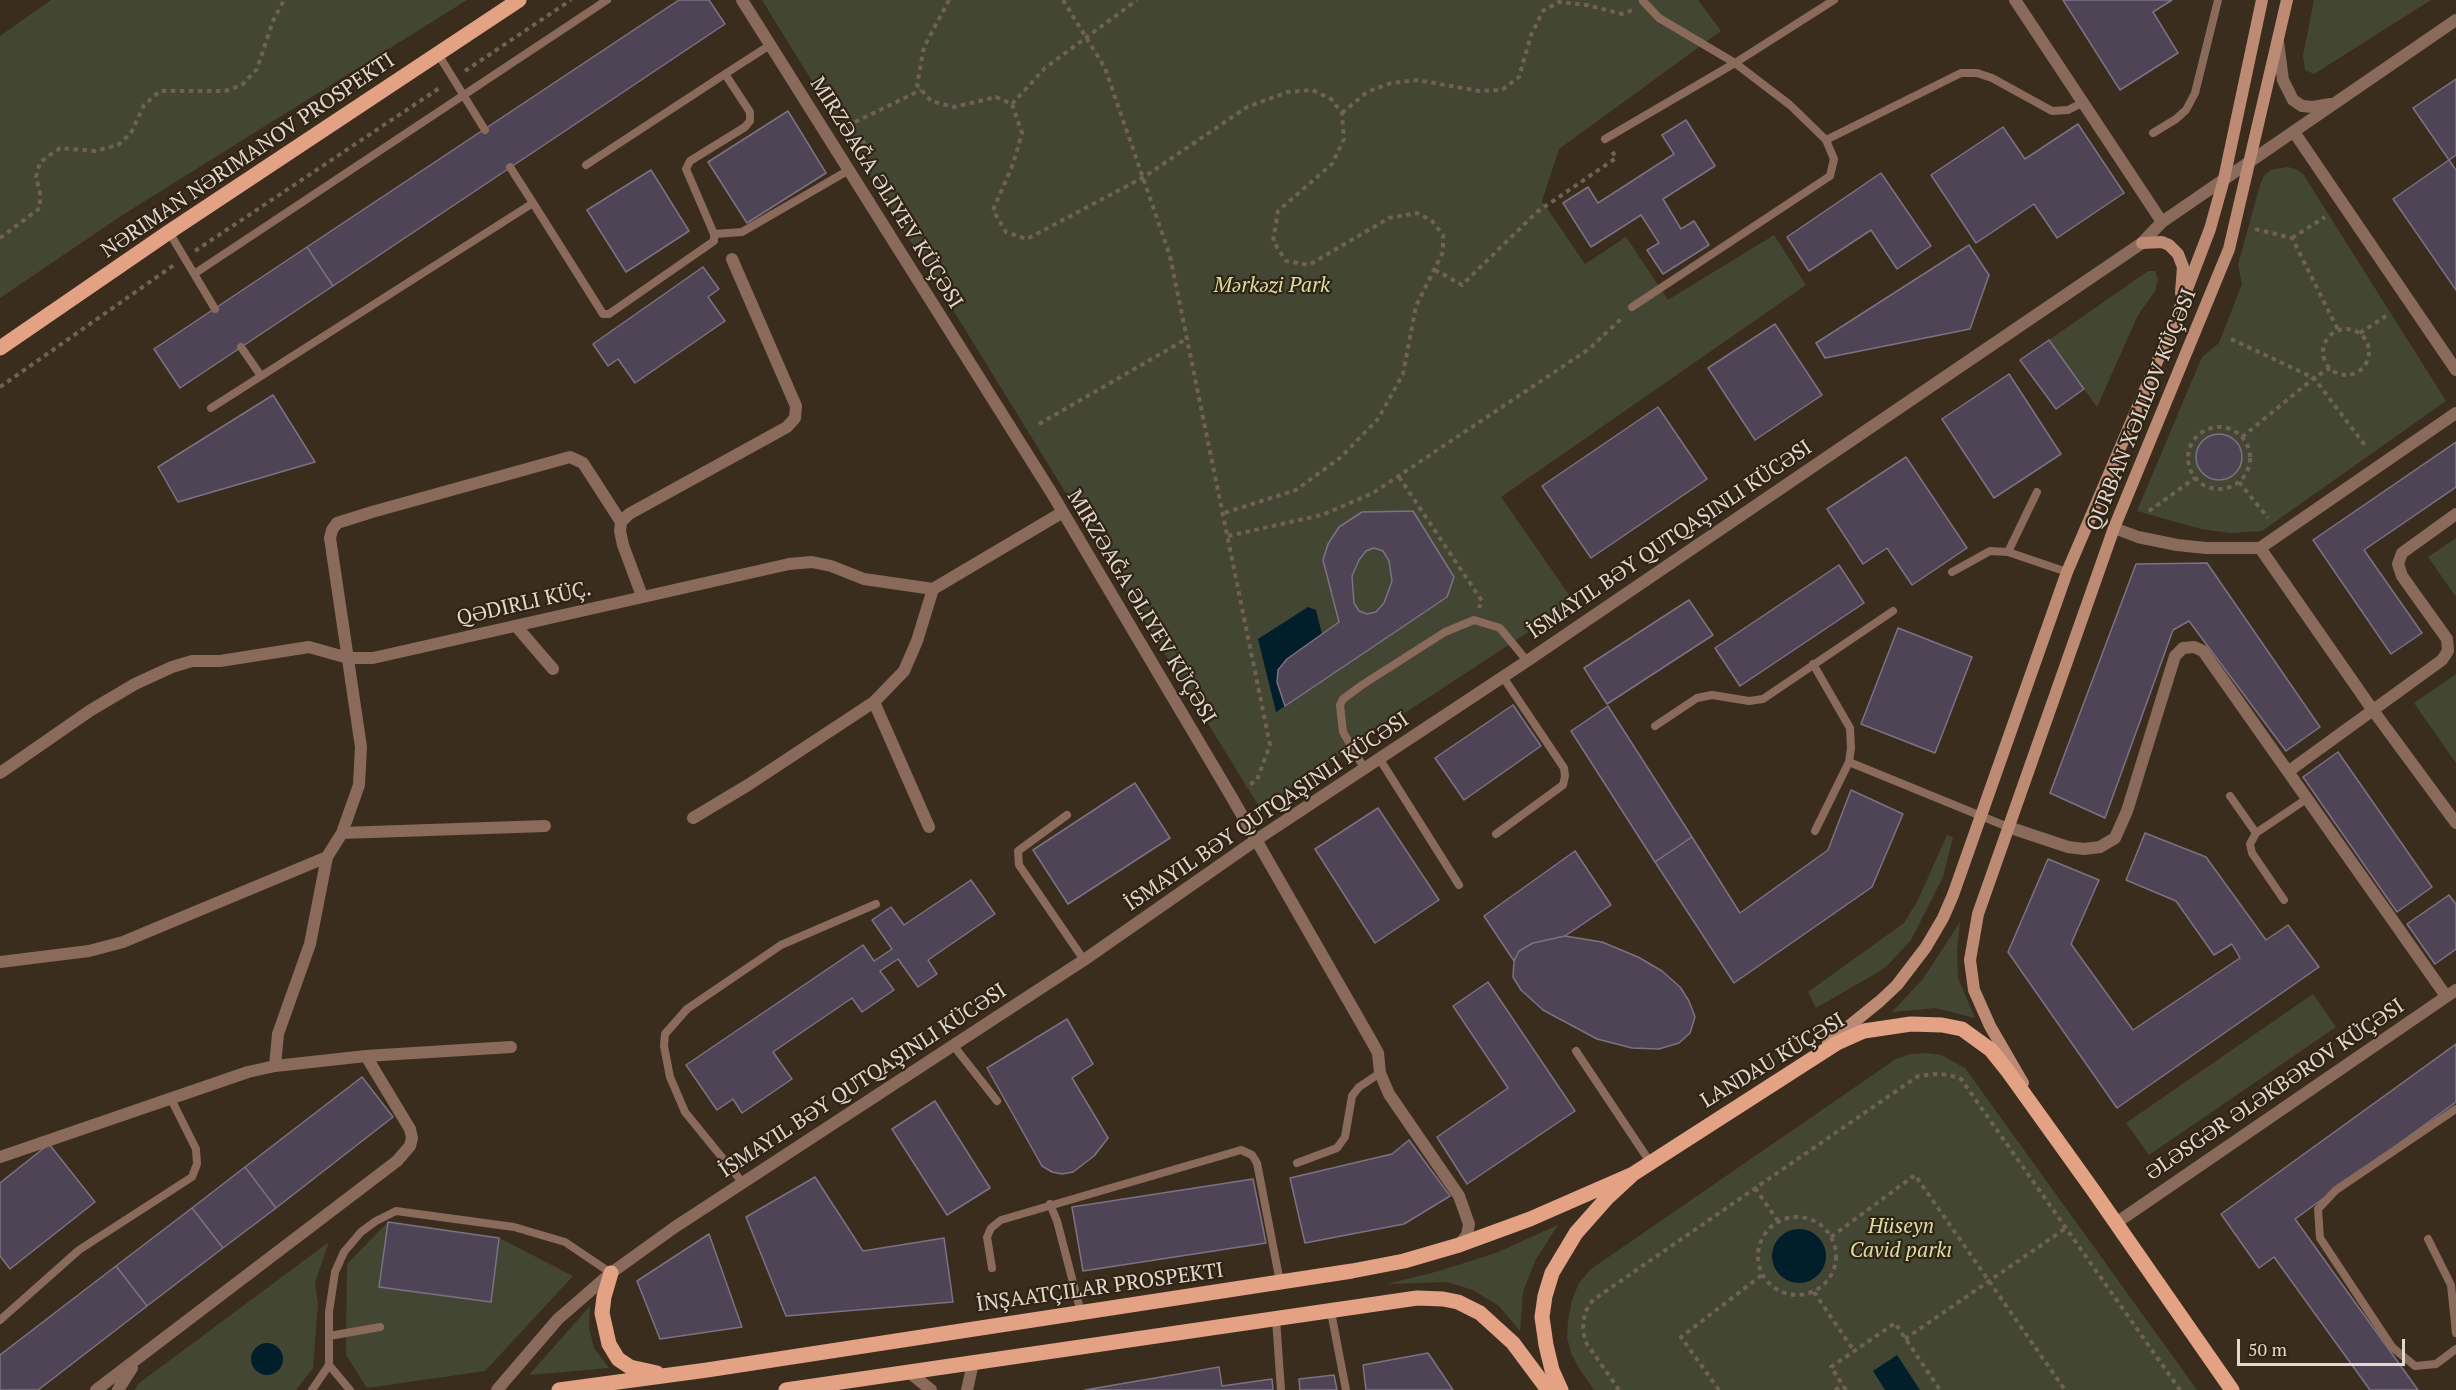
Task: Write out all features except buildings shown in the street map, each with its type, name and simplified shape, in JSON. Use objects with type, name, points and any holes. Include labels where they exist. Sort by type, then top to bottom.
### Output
[{"type":"main road","name":"NƏRIMAN NƏRIMANOV PROSPEKTI","points":[[0,348],[169,232],[519,0]]},
{"type":"main road","name":"QURBAN XƏLILOV KÜÇƏSI","points":[[1802,1064],[1880,1002],[1921,954],[1943,918],[2067,572],[2177,315],[2210,229],[2224,178],[2262,0]]},
{"type":"main road","name":"QURBAN XƏLILOV KÜÇƏSI","points":[[2057,1141],[1990,1026],[1974,990],[1970,973],[1972,942],[1978,914],[2114,528],[2229,249],[2251,161],[2286,0]]},
{"type":"main road","points":[[2142,243],[2162,242],[2169,245],[2181,260],[2183,275],[2177,315]]},
{"type":"main road","name":"LANDAU KÜÇƏSI","points":[[1561,1390],[1550,1361],[1542,1317],[1545,1296],[1552,1274],[1575,1233],[1587,1219],[1633,1174],[1802,1064],[1837,1043],[1864,1031],[1911,1024],[1942,1025],[1962,1029],[1975,1037],[1997,1057],[2232,1390]]},
{"type":"main road","points":[[559,1390],[1081,1313],[1404,1261],[1459,1245],[1530,1219],[1633,1174]]},
{"type":"main road","points":[[611,1274],[602,1313],[609,1344],[618,1359],[630,1367],[668,1375]]},
{"type":"main road","points":[[786,1390],[1417,1299],[1443,1299],[1458,1302],[1480,1313],[1493,1324],[1513,1343],[1548,1390]]},
{"type":"street","name":"MIRZƏAĞA ƏLIYEV KÜÇƏSI","points":[[742,0],[1063,512],[1256,840],[1378,1053],[1380,1073],[1389,1094],[1460,1196],[1469,1224],[1467,1235],[1459,1245]]},
{"type":"street","points":[[2014,0],[2162,222]]},
{"type":"street","points":[[497,1390],[558,1319],[611,1274],[742,1182],[1084,960],[1256,840],[1527,661],[2142,243],[2162,222],[2456,20]]},
{"type":"street","points":[[2277,39],[2283,80],[2293,100],[2302,106],[2322,107],[2339,100]]},
{"type":"street","points":[[2294,132],[2456,370]]},
{"type":"street","points":[[642,596],[623,545],[621,522],[629,514],[787,427],[795,418],[796,406],[732,259]]},
{"type":"street","points":[[2114,528],[2138,537],[2177,545],[2260,549],[2456,413]]},
{"type":"street","points":[[275,1066],[278,1034],[310,944],[327,857],[342,833],[359,785],[361,747],[330,538],[332,530],[337,523],[570,457],[583,463],[621,522]]},
{"type":"street","points":[[693,818],[748,785],[874,702],[904,671],[917,641],[933,589],[1063,512]]},
{"type":"street","points":[[2289,771],[2442,660],[2448,651],[2447,639],[2402,576],[2398,564],[2402,553],[2456,514]]},
{"type":"street","points":[[2260,549],[2372,709],[2456,823]]},
{"type":"street","name":"QƏDIRLI KÜÇ.","points":[[0,773],[91,710],[135,684],[172,667],[192,662],[220,661],[309,648],[348,658],[373,658],[789,564],[812,562],[864,579],[933,589]]},
{"type":"street","points":[[516,626],[553,669]]},
{"type":"street","points":[[2008,827],[2068,847],[2084,849],[2100,847],[2115,838],[2127,811],[2175,656],[2183,648],[2193,647],[2203,651],[2451,993]]},
{"type":"street","points":[[874,702],[929,827]]},
{"type":"street","points":[[342,833],[545,826]]},
{"type":"street","points":[[0,962],[89,951],[123,942],[327,857]]},
{"type":"street","name":"ƏLƏSGƏR ƏLƏKBƏROV KÜÇƏSI","points":[[2116,1223],[2451,993]]},
{"type":"street","points":[[0,1157],[248,1072],[275,1066],[366,1056],[511,1047]]},
{"type":"street","points":[[96,1390],[397,1161],[410,1146],[412,1138],[410,1129],[366,1056]]},
{"type":"street","points":[[118,1390],[142,1355]]},
{"type":"street","points":[[967,1390],[973,1363]]},
{"type":"street","points":[[909,1372],[931,1390]]},
{"type":"lane","points":[[194,274],[607,0]]},
{"type":"lane","points":[[1605,139],[1735,63],[1834,0]]},
{"type":"lane","points":[[2153,133],[2186,110],[2195,93],[2218,0]]},
{"type":"lane","points":[[1632,308],[1830,176],[1834,159],[1826,140],[1790,105],[1735,63],[1659,18],[1643,2]]},
{"type":"lane","points":[[586,165],[770,45]]},
{"type":"lane","points":[[438,54],[484,129]]},
{"type":"lane","points":[[1826,140],[1961,73],[1977,73],[1992,78],[2052,111],[2068,110],[2082,104]]},
{"type":"lane","points":[[510,167],[603,314],[609,314],[714,241],[714,234],[686,169],[690,161],[750,122],[750,112],[725,74]]},
{"type":"lane","points":[[714,234],[742,232],[849,170]]},
{"type":"lane","points":[[211,408],[533,203]]},
{"type":"lane","points":[[169,232],[215,309]]},
{"type":"lane","points":[[241,347],[261,376]]},
{"type":"lane","points":[[2008,552],[2037,492]]},
{"type":"lane","points":[[1952,572],[1990,551],[2008,552],[2067,572]]},
{"type":"lane","points":[[1655,726],[1697,698],[1712,695],[1749,701],[1763,699],[1893,611]]},
{"type":"lane","points":[[1364,768],[1343,732],[1340,705],[1343,699],[1445,632],[1474,620],[1500,628],[1527,661]]},
{"type":"lane","points":[[1813,664],[1850,728],[1851,748],[1849,762],[1815,831]]},
{"type":"lane","points":[[1496,834],[1563,784],[1565,776],[1564,768],[1503,677]]},
{"type":"lane","points":[[1379,758],[1459,885]]},
{"type":"lane","points":[[1849,762],[2008,827]]},
{"type":"lane","points":[[2230,795],[2256,833]]},
{"type":"lane","points":[[2284,900],[2252,853],[2250,844],[2256,833],[2308,798]]},
{"type":"lane","points":[[1067,815],[1018,851],[1019,865],[1084,960]]},
{"type":"lane","points":[[742,1182],[685,1112],[670,1077],[664,1046],[665,1034],[687,1010],[781,945],[876,904]]},
{"type":"lane","points":[[953,1045],[997,1101]]},
{"type":"lane","points":[[1576,1051],[1650,1162]]},
{"type":"lane","points":[[1297,1162],[1337,1148],[1345,1137],[1352,1096],[1359,1087],[1380,1073]]},
{"type":"lane","points":[[0,1320],[79,1250],[192,1177],[197,1164],[196,1149],[171,1099]]},
{"type":"lane","points":[[2456,1109],[2336,1190],[2318,1209],[2320,1238],[2392,1347],[2415,1366],[2436,1364],[2456,1349]]},
{"type":"lane","points":[[992,1268],[987,1237],[991,1228],[1001,1220],[1241,1150],[1252,1155],[1257,1163],[1280,1282]]},
{"type":"lane","points":[[1050,1204],[1057,1221],[1081,1313]]},
{"type":"lane","points":[[312,1390],[328,1365],[329,1312],[335,1272],[344,1252],[361,1232],[396,1211],[514,1227],[565,1242],[611,1274]]},
{"type":"lane","points":[[2427,1239],[2451,1285],[2456,1333]]},
{"type":"lane","points":[[1331,1312],[1346,1390]]},
{"type":"lane","points":[[1276,1320],[1281,1390]]},
{"type":"lane","points":[[329,1336],[380,1327]]},
{"type":"lane","points":[[328,1365],[350,1390]]},
{"type":"path","points":[[0,238],[40,208],[40,193],[36,177],[40,162],[60,148],[94,151],[118,145],[131,133],[144,105],[160,91],[225,91],[242,86],[257,69],[273,21],[284,0]]},
{"type":"path","points":[[0,387],[185,258],[571,0]]},
{"type":"path","points":[[949,0],[924,47],[916,85],[931,100],[954,107],[996,97],[1012,104],[1022,133],[1013,164],[993,210],[1006,232],[1027,239],[1144,177],[1247,107],[1288,92],[1312,90],[1331,99],[1342,113],[1344,139],[1332,164],[1278,212],[1273,241],[1286,261],[1309,265],[1389,218],[1417,213],[1432,221],[1443,235],[1443,252],[1416,306],[1403,374],[1378,419],[1341,457],[1296,490],[1224,513]]},
{"type":"path","points":[[1063,0],[1105,68],[1170,256],[1270,745],[1257,780],[1246,787]]},
{"type":"path","points":[[1012,104],[1045,68],[1137,0]]},
{"type":"path","points":[[1342,113],[1367,92],[1391,82],[1417,80],[1479,91],[1502,90],[1519,76],[1531,35],[1543,11],[1559,2],[1587,5],[1622,14],[1635,9],[1643,2]]},
{"type":"path","points":[[855,123],[921,90]]},
{"type":"path","points":[[1435,270],[1462,285],[1537,212],[1616,158],[1605,139]]},
{"type":"path","points":[[2255,229],[2292,238],[2325,217]]},
{"type":"path","points":[[2292,238],[2338,330]]},
{"type":"path","points":[[1228,536],[1322,515],[1373,493],[1589,349],[1632,308]]},
{"type":"path","points":[[2360,333],[2386,316]]},
{"type":"path","points":[[2338,330],[2353,330],[2360,333],[2368,346],[2368,361],[2364,367],[2358,372],[2343,375],[2330,369],[2325,362],[2326,340],[2338,330]]},
{"type":"path","points":[[1039,424],[1188,338]]},
{"type":"path","points":[[2231,339],[2314,378],[2367,448]]},
{"type":"path","points":[[2242,437],[2314,378],[2330,369]]},
{"type":"path","points":[[2216,427],[2226,427],[2242,437],[2247,446],[2249,465],[2239,482],[2221,489],[2202,485],[2195,478],[2187,461],[2188,450],[2198,434],[2216,427]]},
{"type":"path","points":[[1398,477],[1482,601],[1474,620]]},
{"type":"path","points":[[2149,511],[2195,478]]},
{"type":"path","points":[[2239,482],[2268,518]]},
{"type":"path","points":[[1619,1390],[1585,1341],[1585,1312],[1593,1300],[1918,1076],[1949,1075],[1961,1079],[2180,1390]]},
{"type":"path","points":[[1831,1237],[1915,1175],[2065,1390]]},
{"type":"path","points":[[1755,1188],[1778,1221]]},
{"type":"path","points":[[1795,1217],[1813,1220],[1824,1227],[1831,1237],[1836,1260],[1832,1273],[1826,1283],[1814,1292],[1792,1295],[1780,1292],[1762,1275],[1757,1251],[1761,1239],[1778,1221],[1795,1217]]},
{"type":"path","points":[[1905,1339],[2066,1228]]},
{"type":"path","points":[[1719,1390],[1682,1337],[1762,1275]]},
{"type":"path","points":[[1814,1292],[1854,1351]]},
{"type":"path","points":[[1846,1390],[1831,1367],[1895,1323],[1940,1390]]},
{"type":"path","points":[[1835,1390],[1843,1385]]},
{"type":"green space","points":[[51,0],[467,0],[121,216],[0,298],[0,36]]},
{"type":"green space","name":"Mərkəzi Park","points":[[762,0],[1698,0],[1721,31],[1559,149],[1542,201],[1585,264],[1626,237],[1668,300],[1774,235],[1806,285],[1501,497],[1574,602],[1260,808]]},
{"type":"green space","points":[[2314,0],[2431,0],[2314,74],[2305,70],[2303,56]]},
{"type":"green space","points":[[2287,167],[2303,174],[2446,401],[2262,531],[2231,533],[2201,529],[2137,511],[2202,357],[2219,343],[2242,284],[2238,265],[2260,185],[2264,176],[2271,170]]},
{"type":"green space","points":[[2148,271],[2155,271],[2158,280],[2155,291],[2138,315],[2097,407],[2049,340]]},
{"type":"green space","points":[[2456,538],[2456,597],[2428,557]]},
{"type":"green space","points":[[2456,674],[2456,763],[2414,703]]},
{"type":"green space","points":[[1947,835],[1953,837],[1943,877],[1911,940],[1885,968],[1816,1008],[1808,992],[1904,923],[1918,900]]},
{"type":"green space","points":[[1960,922],[1957,951],[1958,978],[1975,1018],[1935,1008],[1892,1012],[1923,979]]},
{"type":"green space","points":[[2313,994],[2336,1027],[2149,1155],[2126,1123]]},
{"type":"green space","name":"Hüseyn Cavid parkı","points":[[1911,1054],[1941,1055],[1965,1068],[2197,1390],[1594,1390],[1571,1353],[1567,1337],[1572,1300],[1579,1283],[1591,1269],[1896,1059]]},
{"type":"green space","points":[[388,1222],[380,1287],[490,1302],[499,1238],[573,1276],[485,1371],[367,1388],[346,1355],[347,1264]]},
{"type":"green space","points":[[1558,1225],[1536,1259],[1523,1292],[1520,1331],[1499,1306],[1473,1290],[1447,1282],[1387,1284],[1496,1253]]},
{"type":"green space","points":[[329,1242],[315,1282],[318,1304],[313,1368],[296,1390],[135,1390],[138,1384]]},
{"type":"green space","points":[[590,1306],[589,1327],[594,1348],[609,1368],[529,1375]]},
{"type":"water","points":[[1308,607],[1316,610],[1322,634],[1287,659],[1278,670],[1277,682],[1285,706],[1276,712],[1258,639]]},
{"type":"water","points":[[1794,1229],[1804,1229],[1814,1233],[1822,1241],[1826,1256],[1822,1271],[1814,1279],[1804,1283],[1794,1283],[1784,1279],[1776,1271],[1772,1261],[1772,1251],[1776,1241],[1784,1233]]},
{"type":"water","points":[[267,1343],[278,1348],[283,1359],[278,1370],[267,1375],[256,1370],[251,1359],[256,1348]]},
{"type":"water","points":[[1897,1355],[1920,1390],[1885,1390],[1873,1371]]}]
